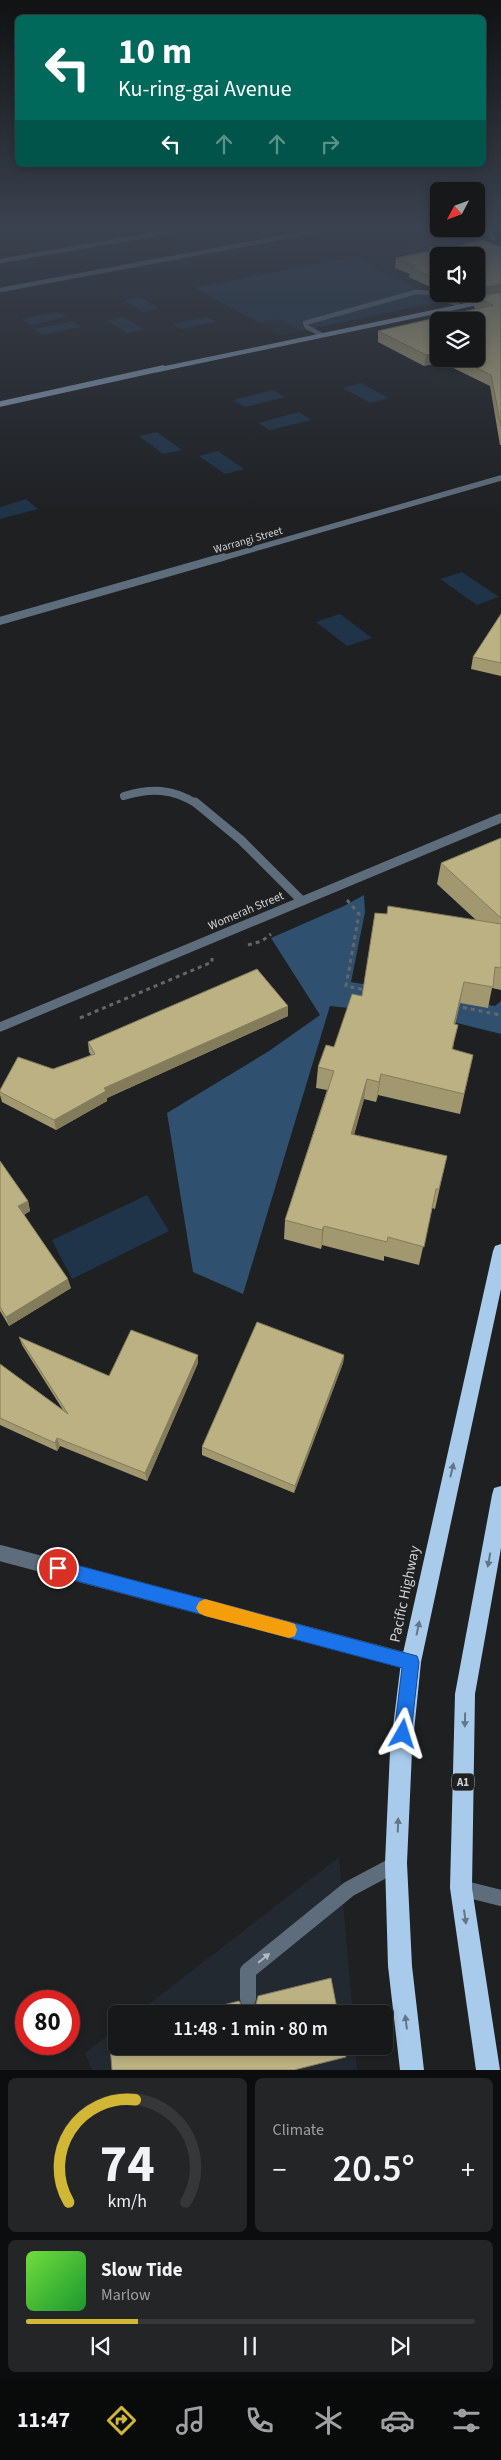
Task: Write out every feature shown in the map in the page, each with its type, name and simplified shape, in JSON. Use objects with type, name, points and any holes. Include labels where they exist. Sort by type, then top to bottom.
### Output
[{"type":"highway","name":"Pacific Highway","points":[[412,2070],[400,1966],[396,1864],[401,1752],[411,1662],[501,1251]]},
{"type":"highway","name":"A1","points":[[488,2070],[480,2033],[461,1888],[465,1694],[501,1494]]},
{"type":"main road","points":[[0,404],[384,321]]},
{"type":"street","points":[[314,321],[305,323],[307,327],[320,334]]},
{"type":"street","name":"Warrangi Street","points":[[0,621],[501,478]]},
{"type":"street","points":[[124,796],[155,789],[185,796],[214,816],[302,901]]},
{"type":"street","name":"Womerah Street","points":[[0,1027],[501,818]]},
{"type":"street","points":[[0,1553],[411,1662]]},
{"type":"street","points":[[248,1999],[248,1971],[349,1889],[396,1864]]},
{"type":"street","points":[[461,1888],[501,1898]]},
{"type":"path","points":[[343,896],[359,914],[346,986],[366,990]]},
{"type":"path","points":[[453,1006],[501,1015]]},
{"type":"shaded area","points":[[24,321],[50,321],[30,325]]},
{"type":"shaded area","points":[[72,321],[81,327],[43,335],[34,329]]},
{"type":"shaded area","points":[[107,321],[130,321],[144,329],[127,333]]},
{"type":"shaded area","points":[[189,321],[217,322],[181,329],[172,324]]},
{"type":"shaded area","points":[[255,321],[352,321],[282,335]]},
{"type":"shaded area","points":[[255,321],[271,321],[259,323]]},
{"type":"shaded area","points":[[282,321],[349,321],[301,331]]},
{"type":"shaded area","points":[[361,383],[388,398],[370,403],[343,388]]},
{"type":"shaded area","points":[[273,390],[285,397],[245,407],[233,400]]},
{"type":"shaded area","points":[[299,412],[311,420],[270,430],[258,423]]},
{"type":"shaded area","points":[[157,432],[182,450],[163,454],[139,436]]},
{"type":"shaded area","points":[[218,451],[244,469],[225,474],[199,456]]},
{"type":"shaded area","points":[[26,499],[38,509],[0,519],[0,507]]},
{"type":"shaded area","points":[[462,572],[499,597],[477,605],[440,579]]},
{"type":"shaded area","points":[[340,614],[372,638],[347,646],[316,622]]},
{"type":"shaded area","points":[[364,895],[365,912],[351,982],[495,1006],[501,1001],[501,1034],[429,1016],[330,1006],[243,1294],[193,1272],[167,1113],[269,1051],[320,1015],[271,938],[344,906]]},
{"type":"shaded area","points":[[147,1195],[169,1231],[72,1279],[52,1240]]},
{"type":"shaded area","points":[[339,1857],[352,2005],[148,2005]]},
{"type":"shaded area","points":[[108,2035],[108,2055],[356,2055],[357,2070],[92,2070],[85,2053]]},
{"type":"building","points":[[430,321],[430,354],[426,355],[378,331]]},
{"type":"building","points":[[485,321],[501,321],[501,426],[491,375],[474,367],[485,367]]},
{"type":"building","points":[[501,614],[501,663],[473,657]]},
{"type":"building","points":[[501,838],[501,918],[441,863]]},
{"type":"building","points":[[388,906],[501,924],[501,968],[495,967],[493,987],[464,982],[454,1024],[458,1025],[452,1049],[473,1055],[464,1094],[381,1074],[379,1082],[367,1079],[351,1134],[447,1156],[439,1189],[436,1189],[424,1247],[388,1237],[387,1242],[324,1226],[322,1230],[285,1220],[334,1071],[318,1067],[326,1045],[334,1047],[352,994],[362,996],[375,913],[387,914]]},
{"type":"building","points":[[257,969],[288,1006],[104,1088],[106,1091],[54,1120],[0,1092],[18,1057],[53,1069],[95,1054],[88,1042]]},
{"type":"building","points":[[0,1161],[28,1201],[18,1206],[68,1279],[6,1317],[0,1307]]},
{"type":"building","points":[[257,1322],[344,1355],[295,1486],[202,1447]]},
{"type":"building","points":[[131,1330],[198,1355],[145,1473],[57,1438],[55,1443],[0,1418],[0,1364],[68,1414],[19,1337],[109,1376]]},
{"type":"building","points":[[331,1978],[336,2005],[254,2005],[258,1996]]},
{"type":"building","points":[[239,2001],[242,2005],[223,2005]]},
{"type":"building","points":[[111,2055],[346,2055],[346,2057],[294,2070],[112,2070]]},
{"type":"slow traffic","points":[[205,1608],[289,1630]]},
{"type":"route","points":[[58,1568],[411,1662],[403,1734]]}]
